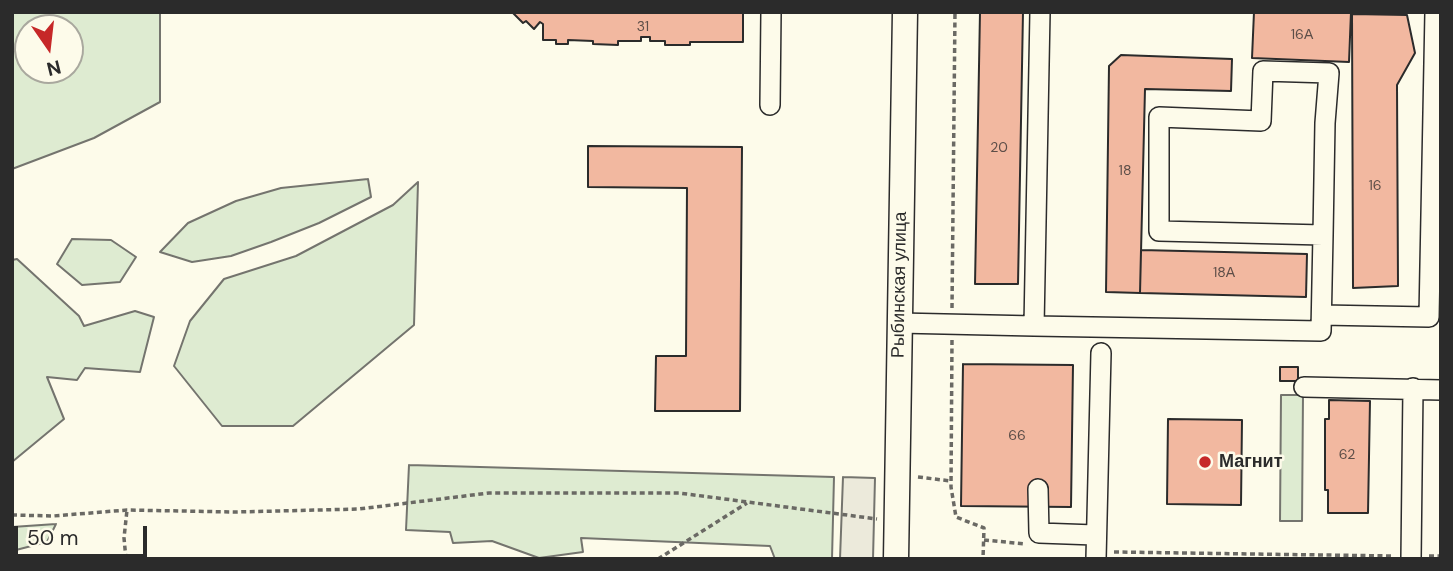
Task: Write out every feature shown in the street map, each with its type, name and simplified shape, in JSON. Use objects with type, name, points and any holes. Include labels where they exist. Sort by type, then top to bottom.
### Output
[{"type":"main road","name":"Рыбинская улица","points":[[896,559],[905,12]]},
{"type":"lane","points":[[770,105],[771,12]]},
{"type":"lane","points":[[1034,326],[1040,12]]},
{"type":"lane","points":[[1322,315],[1429,317],[1435,12]]},
{"type":"lane","points":[[899,323],[1321,331],[1322,315],[1325,123],[1329,72],[1264,71],[1261,121],[1158,117],[1159,231],[1323,236]]},
{"type":"lane","points":[[1038,489],[1039,533],[1096,549],[1101,353]]},
{"type":"lane","points":[[1304,387],[1441,390]]},
{"type":"lane","points":[[1411,557],[1413,388]]},
{"type":"path","points":[[955,12],[951,487],[956,517],[984,528],[983,559]]},
{"type":"path","points":[[12,515],[53,516],[127,510],[236,512],[359,509],[489,493],[679,493],[896,522]]},
{"type":"path","points":[[658,559],[749,502]]},
{"type":"path","points":[[126,559],[124,538],[127,510]]},
{"type":"path","points":[[984,540],[1034,545]]},
{"type":"path","points":[[1096,549],[1441,556]]},
{"type":"green space","points":[[12,12],[160,12],[160,102],[94,138],[12,169]]},
{"type":"green space","points":[[368,179],[371,197],[319,223],[271,242],[231,256],[192,262],[160,252],[188,223],[236,201],[281,188]]},
{"type":"green space","points":[[418,182],[414,325],[293,426],[222,426],[174,366],[190,321],[224,279],[296,256],[393,205]]},
{"type":"green space","points":[[72,239],[111,240],[136,257],[120,282],[82,285],[57,264]]},
{"type":"green space","points":[[17,259],[79,316],[84,326],[135,311],[154,317],[140,372],[85,368],[77,380],[47,377],[64,419],[12,462],[12,260]]},
{"type":"green space","points":[[1281,395],[1303,395],[1302,521],[1280,521]]},
{"type":"green space","points":[[409,465],[834,477],[832,559],[775,559],[770,546],[581,538],[583,552],[539,558],[492,541],[453,543],[450,532],[406,530]]},
{"type":"green space","points":[[56,524],[47,542],[12,551],[12,527]]},
{"type":"shaded area","points":[[843,477],[875,478],[873,559],[840,559]]},
{"type":"building","points":[[512,12],[743,12],[743,42],[665,45],[665,41],[650,41],[650,37],[641,37],[641,41],[618,41],[618,45],[568,40],[568,44],[556,44],[556,40],[543,40],[543,24],[540,22],[534,29]]},
{"type":"building","points":[[980,12],[1023,12],[1018,284],[975,284]]},
{"type":"building","points":[[1254,12],[1351,12],[1349,62],[1252,58]]},
{"type":"building","points":[[1352,14],[1407,15],[1415,53],[1397,85],[1398,286],[1353,288]]},
{"type":"building","points":[[1121,55],[1232,59],[1231,91],[1145,89],[1140,293],[1106,292],[1109,66]]},
{"type":"building","points":[[588,146],[742,147],[740,411],[655,411],[656,356],[686,356],[687,188],[588,187]]},
{"type":"building","points":[[1141,250],[1307,254],[1306,297],[1140,293]]},
{"type":"building","points":[[963,364],[1073,365],[1071,507],[961,506]]},
{"type":"building","points":[[1280,367],[1298,367],[1298,381],[1280,381]]},
{"type":"building","points":[[1329,400],[1370,401],[1368,513],[1328,513],[1328,490],[1325,490],[1325,419],[1329,419]]},
{"type":"building","points":[[1168,419],[1242,420],[1241,505],[1167,504]]},
{"type":"place","name":"Магнит","points":[[1205,462]]}]
